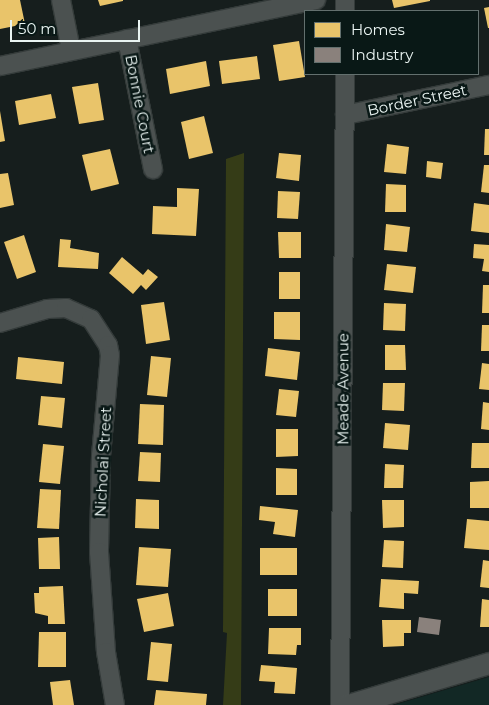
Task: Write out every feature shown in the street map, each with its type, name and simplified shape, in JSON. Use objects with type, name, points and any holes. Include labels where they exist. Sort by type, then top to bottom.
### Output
[{"type":"street","points":[[60,0],[71,50]]},
{"type":"street","points":[[0,66],[316,0]]},
{"type":"street","name":"Bonnie Court","points":[[127,39],[153,169]]},
{"type":"street","name":"Meade Avenue","points":[[340,705],[345,75]]},
{"type":"street","name":"Border Street","points":[[344,115],[489,85]]},
{"type":"street","name":"Nicholai Street","points":[[0,323],[47,309],[66,308],[91,319],[108,345],[110,355],[100,455],[99,552],[106,652],[115,705]]},
{"type":"street","points":[[348,705],[489,663]]},
{"type":"shaded area","points":[[489,677],[489,705],[394,705]]},
{"type":"green space","points":[[244,153],[241,705],[223,705],[227,633],[223,632],[226,159]]},
{"type":"building: Homes","points":[[0,0],[20,0],[25,24],[0,29]]},
{"type":"building: Homes","points":[[98,0],[123,0],[123,1],[100,6]]},
{"type":"building: Homes","points":[[392,0],[430,0],[430,1],[394,8]]},
{"type":"building: Homes","points":[[489,7],[489,28],[488,28],[484,8]]},
{"type":"building: Homes","points":[[299,41],[305,77],[279,81],[273,45]]},
{"type":"building: Homes","points":[[257,56],[260,79],[222,84],[219,61]]},
{"type":"building: Homes","points":[[206,61],[210,86],[170,94],[166,69]]},
{"type":"building: Homes","points":[[98,83],[104,120],[79,124],[72,87]]},
{"type":"building: Homes","points":[[51,94],[56,118],[19,125],[15,101]]},
{"type":"building: Homes","points":[[0,111],[5,141],[0,142]]},
{"type":"building: Homes","points":[[204,116],[213,153],[189,159],[181,122]]},
{"type":"building: Homes","points":[[485,129],[489,129],[489,155],[484,155]]},
{"type":"building: Homes","points":[[387,144],[409,147],[406,174],[384,172]]},
{"type":"building: Homes","points":[[110,149],[119,184],[91,191],[82,155]]},
{"type":"building: Homes","points":[[279,153],[301,155],[299,181],[276,178]]},
{"type":"building: Homes","points":[[427,161],[443,163],[441,179],[426,177]]},
{"type":"building: Homes","points":[[484,165],[489,165],[489,193],[481,192]]},
{"type":"building: Homes","points":[[8,173],[14,205],[0,208],[0,174]]},
{"type":"building: Homes","points":[[386,184],[406,185],[406,212],[385,212]]},
{"type":"building: Homes","points":[[177,188],[199,189],[196,236],[152,234],[153,206],[177,207]]},
{"type":"building: Homes","points":[[278,191],[300,192],[298,219],[277,218]]},
{"type":"building: Homes","points":[[474,203],[489,205],[489,233],[471,231]]},
{"type":"building: Homes","points":[[386,224],[410,227],[407,252],[384,250]]},
{"type":"building: Homes","points":[[278,232],[301,232],[301,258],[279,258]]},
{"type":"building: Homes","points":[[24,235],[36,272],[17,279],[4,242]]},
{"type":"building: Homes","points":[[60,239],[71,240],[70,248],[99,253],[98,269],[58,267]]},
{"type":"building: Homes","points":[[474,244],[489,245],[489,272],[482,271],[484,259],[473,258]]},
{"type":"building: Homes","points":[[122,257],[143,275],[148,269],[158,277],[146,290],[141,285],[133,294],[109,273]]},
{"type":"building: Homes","points":[[387,264],[416,267],[413,293],[384,290]]},
{"type":"building: Homes","points":[[279,272],[300,272],[300,299],[279,299]]},
{"type":"building: Homes","points":[[483,285],[489,285],[489,313],[482,313]]},
{"type":"building: Homes","points":[[164,302],[170,340],[146,344],[141,305]]},
{"type":"building: Homes","points":[[384,303],[406,304],[405,331],[383,330]]},
{"type":"building: Homes","points":[[274,312],[300,312],[300,340],[274,339]]},
{"type":"building: Homes","points":[[482,325],[489,325],[489,351],[481,351]]},
{"type":"building: Homes","points":[[385,345],[405,345],[406,370],[385,370]]},
{"type":"building: Homes","points":[[268,348],[300,352],[297,380],[265,376]]},
{"type":"building: Homes","points":[[151,356],[171,358],[167,397],[147,395]]},
{"type":"building: Homes","points":[[18,357],[64,362],[62,384],[16,379]]},
{"type":"building: Homes","points":[[482,363],[489,364],[489,390],[479,389]]},
{"type":"building: Homes","points":[[383,383],[405,383],[404,411],[382,410]]},
{"type":"building: Homes","points":[[279,389],[299,391],[296,417],[276,415]]},
{"type":"building: Homes","points":[[41,396],[65,398],[62,428],[38,425]]},
{"type":"building: Homes","points":[[483,402],[489,403],[489,430],[481,429]]},
{"type":"building: Homes","points":[[140,404],[164,405],[163,445],[138,444]]},
{"type":"building: Homes","points":[[385,423],[410,425],[408,450],[383,448]]},
{"type":"building: Homes","points":[[276,429],[298,429],[298,456],[276,457]]},
{"type":"building: Homes","points":[[472,443],[489,443],[489,468],[471,468]]},
{"type":"building: Homes","points":[[43,444],[64,446],[60,484],[39,482]]},
{"type":"building: Homes","points":[[140,452],[161,453],[160,482],[138,481]]},
{"type":"building: Homes","points":[[385,464],[404,465],[403,488],[384,488]]},
{"type":"building: Homes","points":[[276,468],[297,469],[297,495],[276,495]]},
{"type":"building: Homes","points":[[489,481],[489,508],[470,508],[470,482]]},
{"type":"building: Homes","points":[[40,489],[61,490],[59,529],[37,528]]},
{"type":"building: Homes","points":[[136,499],[159,500],[159,529],[135,528]]},
{"type":"building: Homes","points":[[382,500],[404,500],[404,527],[383,528]]},
{"type":"building: Homes","points":[[260,506],[298,510],[295,537],[273,534],[275,522],[259,520]]},
{"type":"building: Homes","points":[[467,519],[489,521],[489,550],[464,548]]},
{"type":"building: Homes","points":[[59,537],[60,569],[39,569],[38,538]]},
{"type":"building: Homes","points":[[384,540],[404,541],[403,568],[382,567]]},
{"type":"building: Homes","points":[[139,547],[171,549],[168,587],[136,585]]},
{"type":"building: Homes","points":[[260,548],[297,548],[297,575],[260,575]]},
{"type":"building: Homes","points":[[483,560],[489,561],[489,588],[480,587]]},
{"type":"building: Homes","points":[[381,579],[419,581],[418,594],[404,593],[404,609],[379,607]]},
{"type":"building: Homes","points":[[63,586],[65,624],[48,624],[48,616],[35,613],[34,593],[39,593],[39,587]]},
{"type":"building: Homes","points":[[268,589],[297,589],[297,616],[268,616]]},
{"type":"building: Homes","points":[[168,593],[174,626],[144,632],[137,599]]},
{"type":"building: Homes","points":[[482,599],[489,600],[489,627],[480,627]]},
{"type":"building: Homes","points":[[382,620],[411,620],[411,633],[404,633],[404,646],[383,647]]},
{"type":"building: Homes","points":[[269,628],[301,628],[301,645],[297,645],[296,655],[268,654]]},
{"type":"building: Homes","points":[[39,632],[66,632],[66,667],[38,667]]},
{"type":"building: Homes","points":[[151,642],[172,644],[168,682],[147,680]]},
{"type":"building: Homes","points":[[261,665],[297,668],[295,694],[274,693],[275,682],[259,681]]},
{"type":"building: Homes","points":[[70,680],[74,705],[53,705],[50,682]]},
{"type":"building: Homes","points":[[156,690],[207,694],[206,705],[154,705]]},
{"type":"building: Industry","points":[[419,617],[441,620],[439,635],[417,632]]}]
